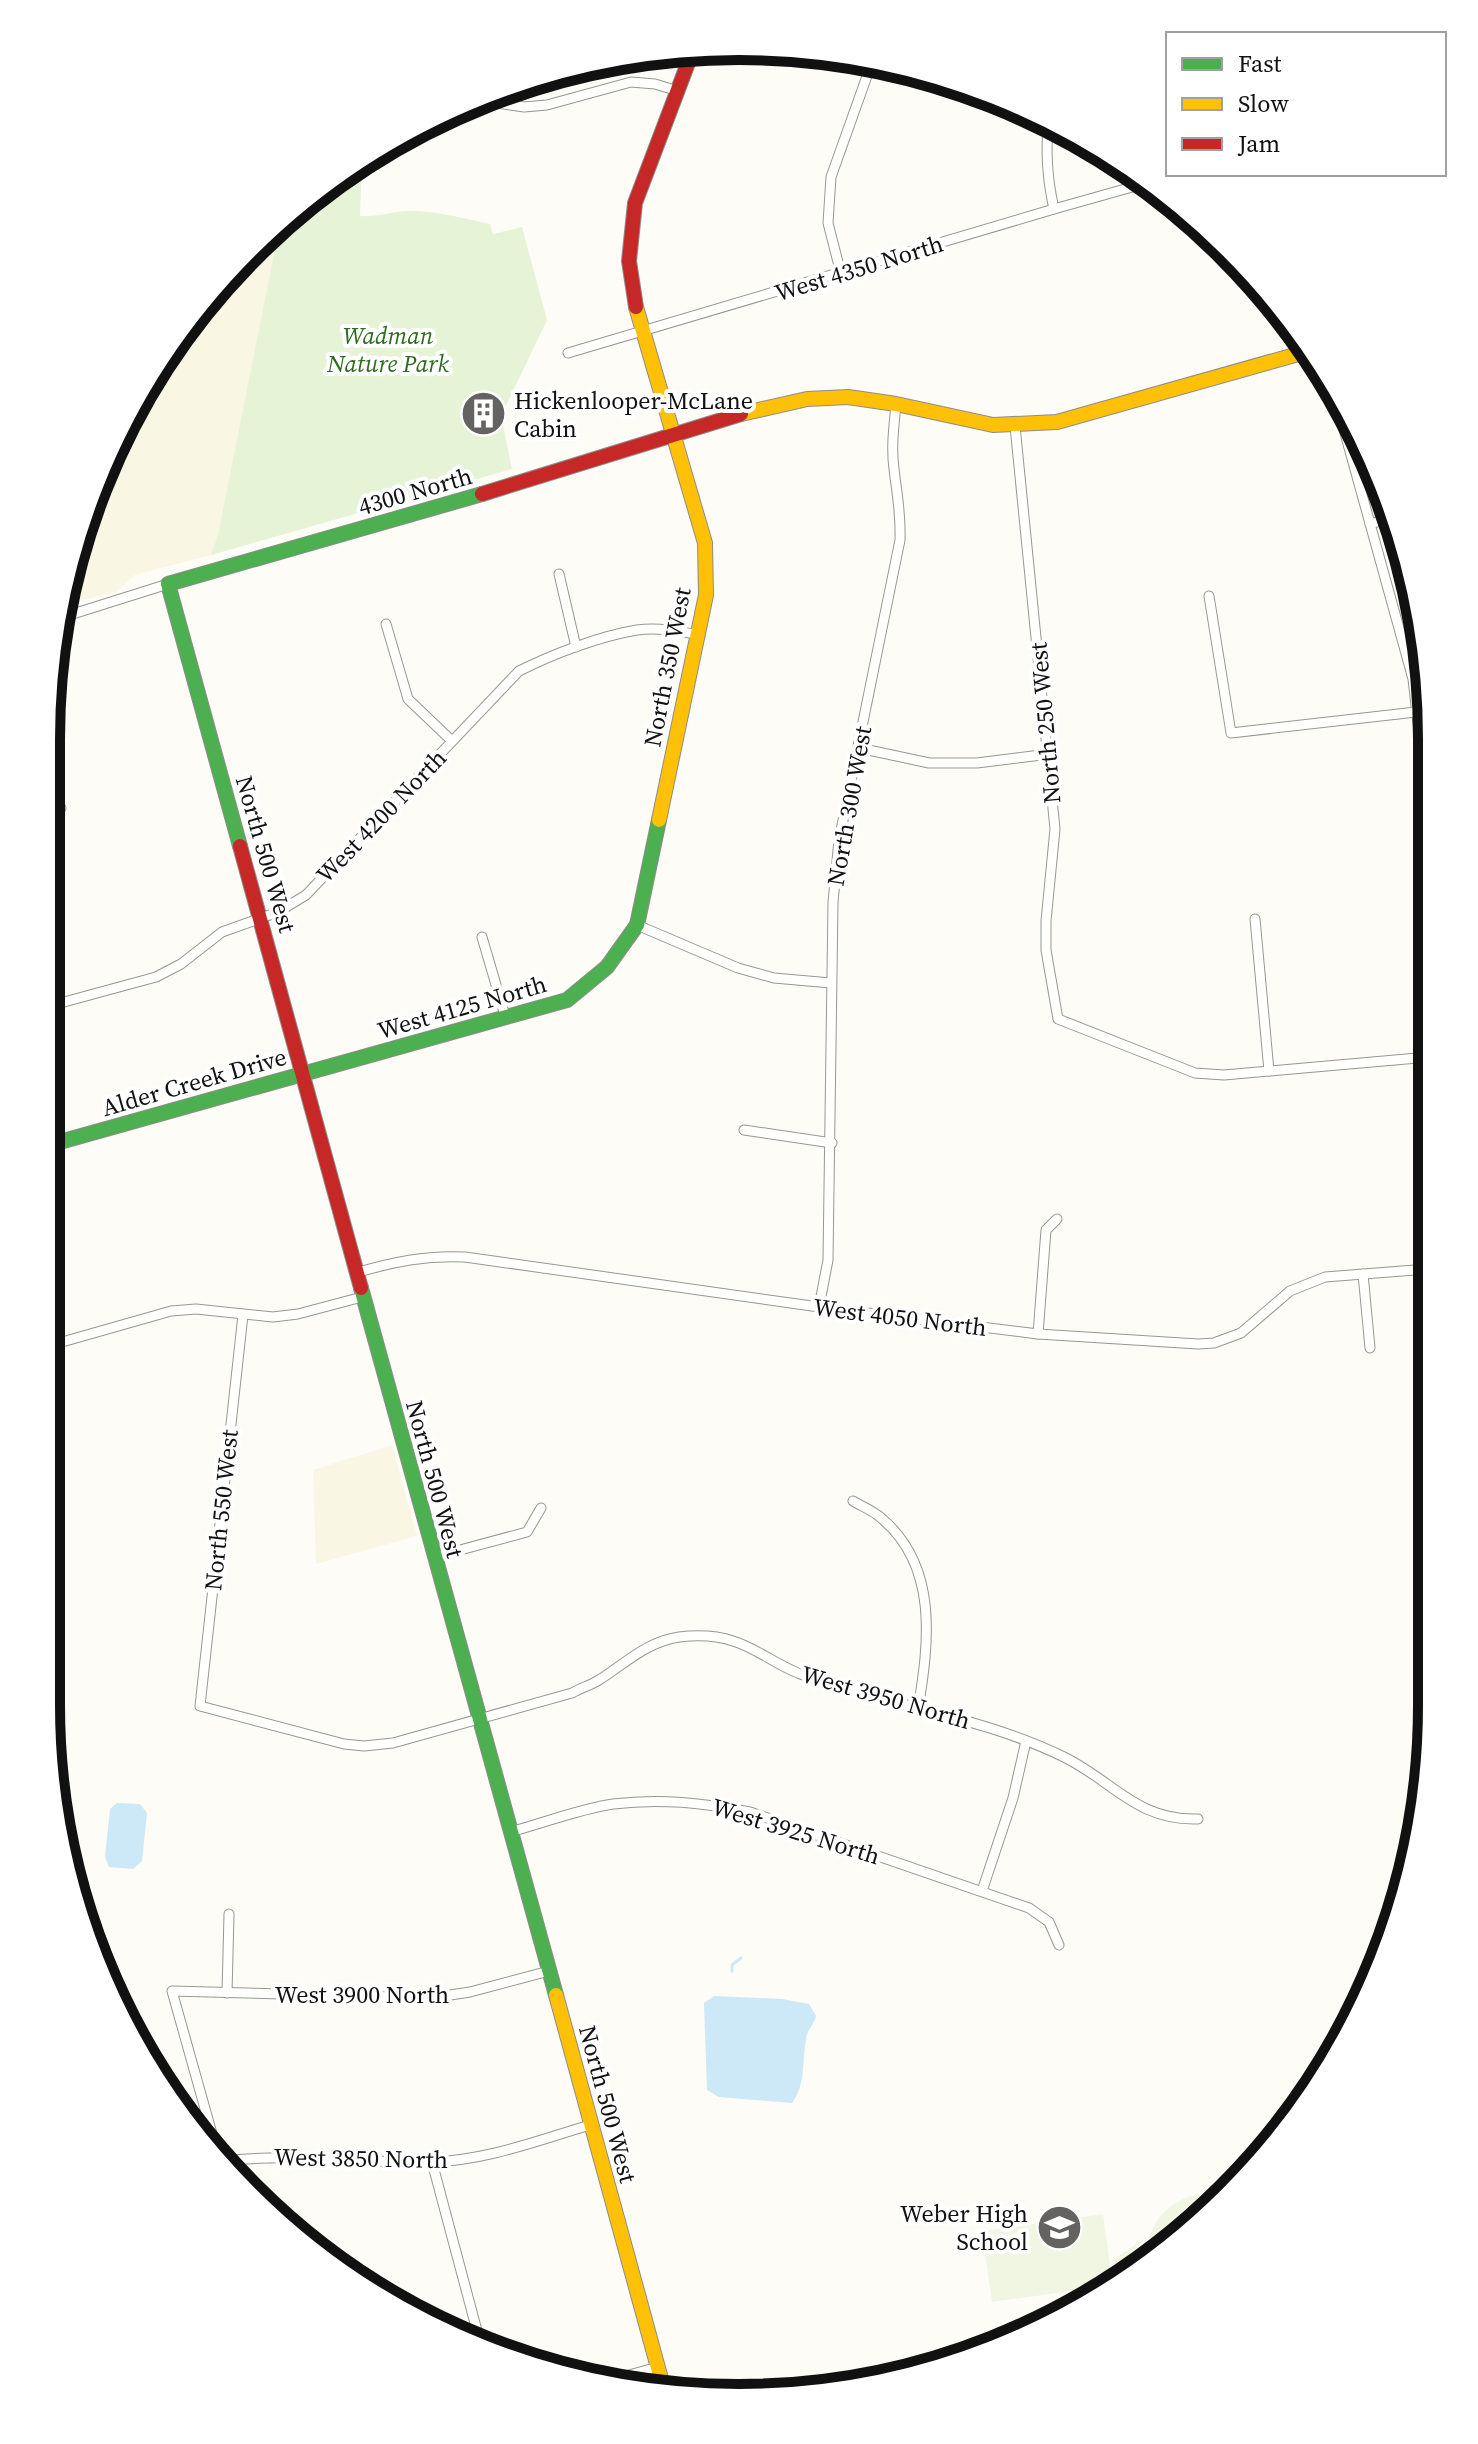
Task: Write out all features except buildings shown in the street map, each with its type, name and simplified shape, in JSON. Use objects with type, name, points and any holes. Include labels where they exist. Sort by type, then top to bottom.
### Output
[{"type":"street","name":"North 350 West","points":[[637,925],[706,595],[705,543],[635,305],[629,261],[635,203],[689,62]]},
{"type":"street","points":[[841,274],[828,223],[831,177],[868,73]]},
{"type":"street","points":[[501,104],[524,107],[547,105],[631,82],[655,84],[678,91]]},
{"type":"street","points":[[1048,135],[1048,182],[1054,209]]},
{"type":"street","name":"West 4350 North","points":[[568,353],[1134,187]]},
{"type":"street","name":"4300 North","points":[[168,584],[530,480],[766,407],[807,399],[848,397],[896,404],[965,421],[1015,426],[1057,422],[1298,354]]},
{"type":"street","name":"North 300 West","points":[[819,1307],[828,1260],[833,902],[839,840],[900,540],[901,508],[893,468],[896,404]]},
{"type":"street","name":"North 250 West","points":[[1015,426],[1055,829],[1046,950],[1058,1019],[1195,1073],[1224,1075],[1269,1071]]},
{"type":"street","points":[[1345,433],[1413,679],[1418,726]]},
{"type":"street","points":[[1370,524],[1382,521]]},
{"type":"street","points":[[559,574],[576,647]]},
{"type":"street","points":[[72,614],[168,584]]},
{"type":"street","name":"North 500 West","points":[[168,584],[661,2379]]},
{"type":"street","points":[[1209,596],[1231,733],[1416,712]]},
{"type":"street","points":[[386,624],[408,699],[452,741]]},
{"type":"street","name":"West 4200 North","points":[[60,1003],[156,977],[181,964],[204,943],[222,932],[285,909],[306,895],[519,671],[551,655],[637,630],[665,629],[699,635]]},
{"type":"street","points":[[859,748],[929,763],[977,763],[1049,754]]},
{"type":"street","points":[[1255,919],[1269,1071],[1418,1058]]},
{"type":"street","points":[[637,925],[738,968],[774,978],[831,983]]},
{"type":"street","name":"West 4125 North","points":[[304,1074],[567,1000],[591,985],[623,951],[637,925]]},
{"type":"street","points":[[482,937],[506,1019]]},
{"type":"street","name":"Alder Creek Drive","points":[[60,1142],[304,1074]]},
{"type":"street","points":[[744,1130],[832,1143]]},
{"type":"street","points":[[1038,1334],[1046,1230],[1057,1219]]},
{"type":"street","name":"West 4050 North","points":[[355,1273],[402,1260],[465,1257],[819,1307],[1038,1334],[1214,1343],[1241,1333],[1290,1291],[1325,1277],[1418,1270]]},
{"type":"street","points":[[1363,1274],[1370,1348]]},
{"type":"street","points":[[60,1343],[171,1311],[196,1309],[286,1316],[362,1297]]},
{"type":"street","name":"North 550 West","points":[[200,1706],[243,1315]]},
{"type":"street","points":[[853,1501],[880,1517],[905,1546],[916,1566],[928,1621],[928,1647],[918,1709]]},
{"type":"street","points":[[434,1557],[527,1532],[541,1508]]},
{"type":"street","name":"West 3950 North","points":[[200,1706],[344,1744],[364,1746],[393,1743],[572,1693],[598,1681],[629,1657],[655,1643],[704,1635],[731,1640],[797,1673],[918,1709],[948,1714],[1026,1741],[1072,1761],[1125,1799],[1152,1813],[1179,1820],[1198,1819]]},
{"type":"street","points":[[982,1891],[1013,1798],[1026,1741]]},
{"type":"street","name":"West 3925 North","points":[[510,1832],[610,1804],[653,1801],[705,1803],[750,1812],[1029,1908],[1049,1922],[1059,1945]]},
{"type":"street","points":[[227,1993],[229,1914]]},
{"type":"street","name":"West 3900 North","points":[[212,2132],[172,1991],[431,1998],[470,1992],[549,1971]]},
{"type":"street","name":"West 3850 North","points":[[235,2159],[259,2156],[432,2162],[480,2157],[590,2125]]},
{"type":"street","points":[[432,2162],[477,2331]]},
{"type":"street","points":[[630,2375],[658,2367]]},
{"type":"shaded area","points":[[277,242],[218,534],[211,555],[135,575],[115,593],[74,601],[96,521],[130,439],[151,399],[200,326]]},
{"type":"shaded area","points":[[392,1445],[417,1536],[316,1564],[313,1470]]},
{"type":"green space","name":"Wadman Nature Park","points":[[361,174],[360,216],[406,211],[438,213],[490,224],[493,234],[522,227],[547,320],[501,416],[512,469],[211,555],[218,534],[276,243]]},
{"type":"green space","points":[[1208,2195],[1196,2206],[1171,2221],[1162,2236],[1148,2247],[1159,2218],[1184,2199]]},
{"type":"green space","points":[[1103,2214],[1111,2273],[1085,2289],[992,2302],[982,2231]]},
{"type":"green space","points":[[1137,2240],[1141,2243],[1133,2258],[1118,2269],[1112,2261],[1135,2245]]},
{"type":"water","points":[[117,1803],[140,1804],[147,1813],[142,1861],[133,1869],[109,1867],[105,1857],[110,1809]]},
{"type":"water","points":[[714,1996],[782,1999],[809,2004],[816,2016],[807,2036],[802,2081],[792,2103],[719,2097],[707,2090],[704,2003]]},
{"type":"waterway","points":[[732,1971],[732,1965],[741,1958]]},
{"type":"traffic: fast","points":[[240,846],[168,584],[482,494]]},
{"type":"traffic: fast","points":[[60,1142],[567,1000],[607,967],[637,925],[659,820]]},
{"type":"traffic: fast","points":[[361,1288],[556,1995]]},
{"type":"traffic: slow","points":[[636,307],[705,543],[706,595],[659,820]]},
{"type":"traffic: slow","points":[[741,414],[807,399],[848,397],[993,425],[1057,422],[1298,354]]},
{"type":"traffic: slow","points":[[556,1995],[661,2379]]},
{"type":"traffic: jam","points":[[636,307],[629,261],[635,203],[689,62]]},
{"type":"traffic: jam","points":[[482,494],[741,414]]},
{"type":"traffic: jam","points":[[240,846],[361,1288]]},
{"type":"place","name":"Hickenlooper-McLane Cabin","points":[[483,414]]},
{"type":"place","name":"Weber High School","points":[[1059,2227]]}]
